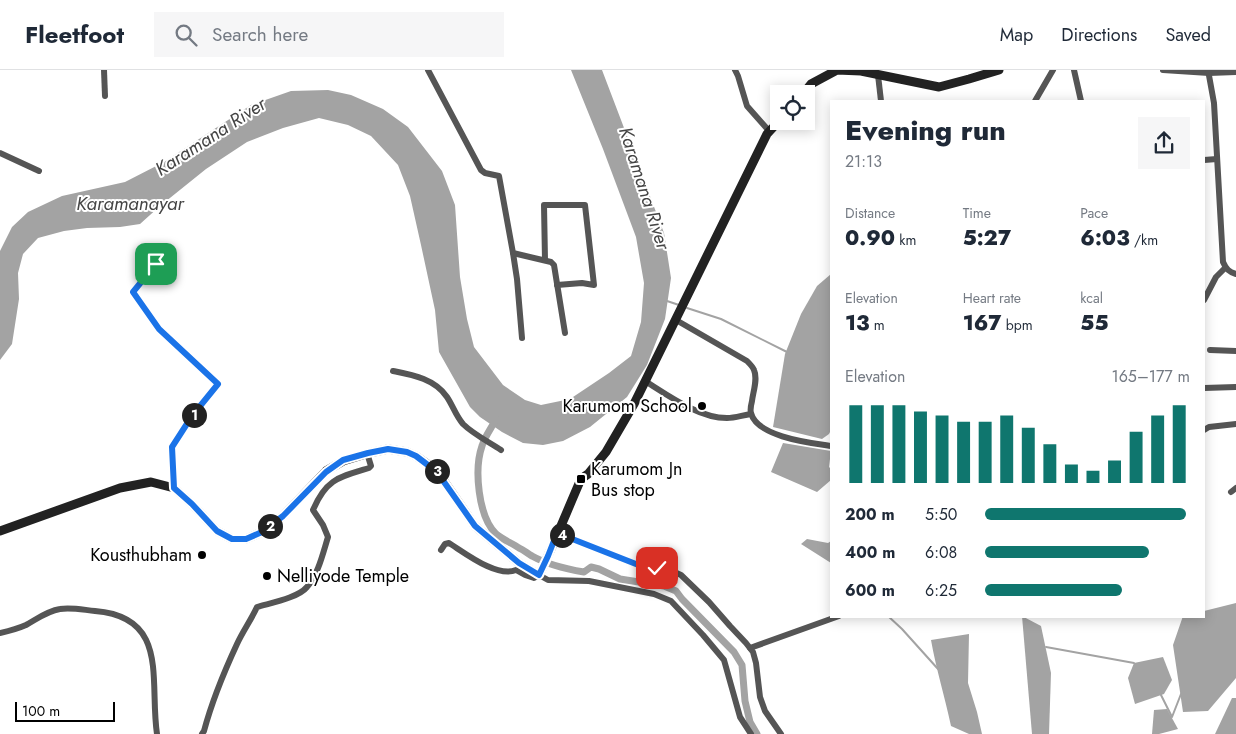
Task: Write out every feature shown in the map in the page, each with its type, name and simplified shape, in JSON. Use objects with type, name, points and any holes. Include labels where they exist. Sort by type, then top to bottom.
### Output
[{"type":"main road","points":[[810,85],[837,70],[873,73],[939,87],[998,70]]},
{"type":"main road","points":[[0,531],[120,488],[151,482],[174,488],[217,531],[232,539],[246,539],[262,532],[283,516],[326,472],[343,460],[388,449],[407,452],[416,456],[437,472],[475,526],[519,563],[539,575],[581,479],[588,474],[612,443],[770,132]]},
{"type":"street","points":[[104,70],[105,96]]},
{"type":"street","points":[[428,70],[481,170],[485,173],[499,176],[517,279],[522,338]]},
{"type":"street","points":[[735,70],[747,106],[770,132]]},
{"type":"street","points":[[1036,100],[1053,70]]},
{"type":"street","points":[[1074,70],[1081,100]]},
{"type":"street","points":[[1163,70],[1236,72]]},
{"type":"street","points":[[1208,72],[1214,103],[1223,262],[1225,268],[1236,274]]},
{"type":"street","points":[[873,73],[881,100]]},
{"type":"street","points":[[0,153],[39,171]]},
{"type":"street","points":[[1205,160],[1217,159]]},
{"type":"street","points":[[545,260],[544,205],[585,205],[598,286],[582,283],[557,285]]},
{"type":"street","points":[[513,253],[552,262],[554,265],[565,333]]},
{"type":"street","points":[[156,264],[133,292],[159,329],[218,384],[192,416],[172,447],[174,488]]},
{"type":"street","points":[[1205,298],[1216,277],[1225,268]]},
{"type":"street","points":[[676,320],[747,361],[754,369],[756,378],[751,414],[757,422],[767,430],[790,440],[830,446]]},
{"type":"street","points":[[1210,350],[1236,350]]},
{"type":"street","points":[[393,371],[415,376],[434,384],[447,396],[458,419],[464,425],[501,450]]},
{"type":"street","points":[[645,381],[702,414],[728,418],[751,414]]},
{"type":"street","points":[[1205,388],[1236,386]]},
{"type":"street","points":[[1205,429],[1209,427],[1236,424]]},
{"type":"street","points":[[202,734],[212,703],[238,643],[257,607],[291,597],[306,588],[318,567],[328,537],[323,525],[312,510],[318,497],[330,483],[346,475],[369,468],[371,466],[367,453]]},
{"type":"street","points":[[557,533],[641,566],[670,570],[682,575],[746,642],[753,652],[760,697],[765,712],[781,734]]},
{"type":"street","points":[[441,550],[445,544],[449,543],[483,565],[496,570],[516,570],[524,575],[534,578],[539,575],[548,580],[598,582],[654,594],[671,601],[724,660],[740,717],[751,734]]},
{"type":"street","points":[[0,633],[26,625],[49,612],[62,608],[104,612],[118,615],[130,621],[139,628],[151,653],[157,734]]},
{"type":"street","points":[[750,648],[833,618]]},
{"type":"water","name":"Karamanayar","points":[[571,70],[602,70],[664,233],[671,278],[665,319],[647,365],[627,397],[590,427],[563,441],[543,445],[523,443],[502,432],[480,417],[470,407],[439,352],[435,310],[421,245],[410,196],[398,165],[371,136],[348,125],[319,118],[283,128],[247,142],[206,169],[140,224],[64,231],[38,238],[23,254],[18,273],[19,299],[12,344],[0,360],[0,251],[12,227],[28,212],[62,196],[125,182],[164,162],[251,105],[291,91],[328,90],[351,95],[383,109],[408,127],[442,171],[455,205],[460,277],[474,347],[503,385],[525,400],[541,405],[570,399],[631,356],[641,322],[644,283],[636,237]]},
{"type":"water","points":[[830,275],[830,432],[822,439],[773,427],[785,354],[801,314],[817,286]]},
{"type":"water","points":[[783,443],[830,451],[830,481],[817,492],[771,472]]},
{"type":"water","points":[[807,539],[828,543],[830,542],[830,562],[801,544]]},
{"type":"water","points":[[1236,603],[1236,678],[1208,711],[1183,712],[1173,645],[1182,618],[1205,618],[1205,611]]},
{"type":"water","points":[[1022,618],[1041,626],[1051,673],[1049,734],[1032,734]]},
{"type":"water","points":[[969,634],[968,683],[982,734],[969,734],[951,726],[931,640]]},
{"type":"water","points":[[1163,657],[1172,680],[1164,694],[1135,704],[1128,678],[1134,663]]},
{"type":"water","points":[[1232,698],[1236,698],[1236,734],[1215,734]]},
{"type":"water","points":[[1167,709],[1178,729],[1152,734],[1154,710]]},
{"type":"waterway","points":[[667,301],[679,305]]},
{"type":"waterway","points":[[687,308],[721,319],[787,352]]},
{"type":"waterway","points":[[496,419],[482,446],[478,467],[479,492],[485,516],[496,534],[532,556],[551,564],[584,572],[591,567],[620,579],[664,586],[676,591],[734,652],[742,665],[745,701],[750,722],[757,734]]},
{"type":"waterway","points":[[890,618],[938,669]]},
{"type":"waterway","points":[[1046,647],[1134,663]]},
{"type":"waterway","points":[[1160,693],[1172,717],[1181,694]]},
{"type":"place","name":"Karumom School","points":[[702,406]]},
{"type":"place","name":"Karumom Jn Bus stop","points":[[581,479]]},
{"type":"place","name":"Kousthubham","points":[[202,555]]},
{"type":"place","name":"Nelliyode Temple","points":[[267,576]]},
{"type":"route","points":[[156,264],[133,292],[159,329],[218,384],[192,416],[172,447],[174,488],[217,531],[232,539],[246,539],[262,532],[283,516],[326,472],[343,460],[388,449],[407,452],[416,456],[437,472],[475,526],[519,563],[539,575],[557,533],[629,562],[657,568]]},
{"type":"water label","name":"Karamana River","points":[[210,136]]},
{"type":"water label","name":"Karamana River","points":[[645,188]]}]
